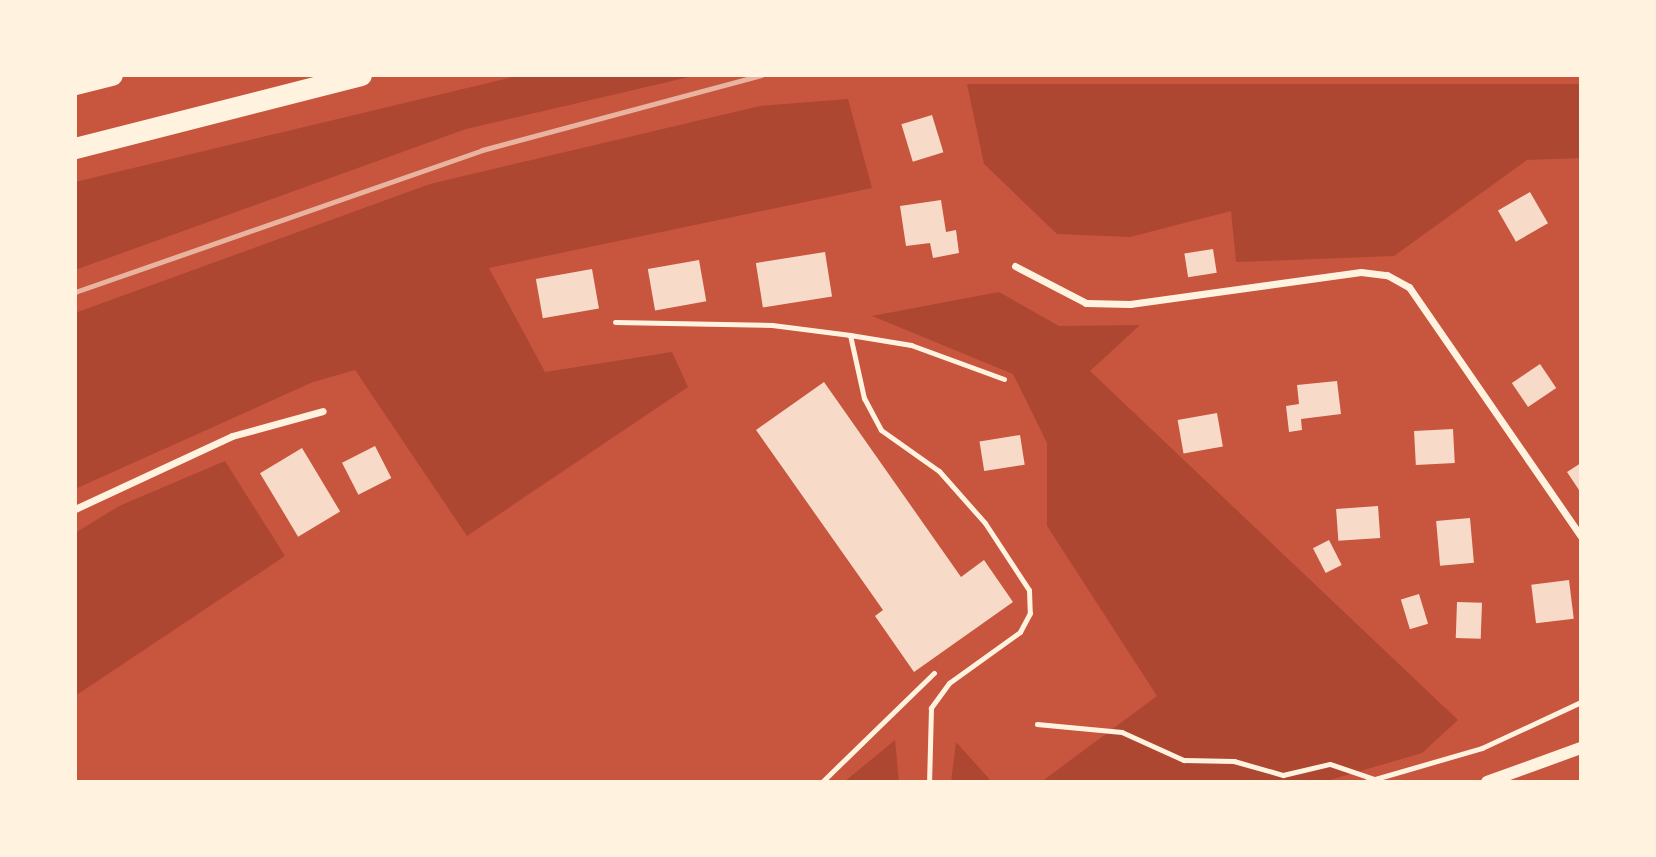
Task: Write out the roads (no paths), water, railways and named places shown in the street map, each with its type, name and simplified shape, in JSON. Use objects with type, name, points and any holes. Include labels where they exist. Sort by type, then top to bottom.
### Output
[{"type":"highway","points":[[75,84],[112,75]]},
{"type":"highway","points":[[75,148],[361,75]]},
{"type":"street","points":[[1015,266],[1086,303],[1130,304],[1361,272],[1387,275],[1409,287],[1581,536]]},
{"type":"street","points":[[75,509],[232,436],[323,411]]},
{"type":"street","points":[[1487,782],[1581,748]]},
{"type":"lane","points":[[615,322],[772,325],[849,335],[911,345],[1003,379]]},
{"type":"lane","points":[[849,335],[864,398],[881,430],[939,471],[985,523],[1029,590],[1030,612],[1020,632],[949,683],[930,708],[929,782]]},
{"type":"railway","points":[[75,292],[482,150],[761,75]]}]
